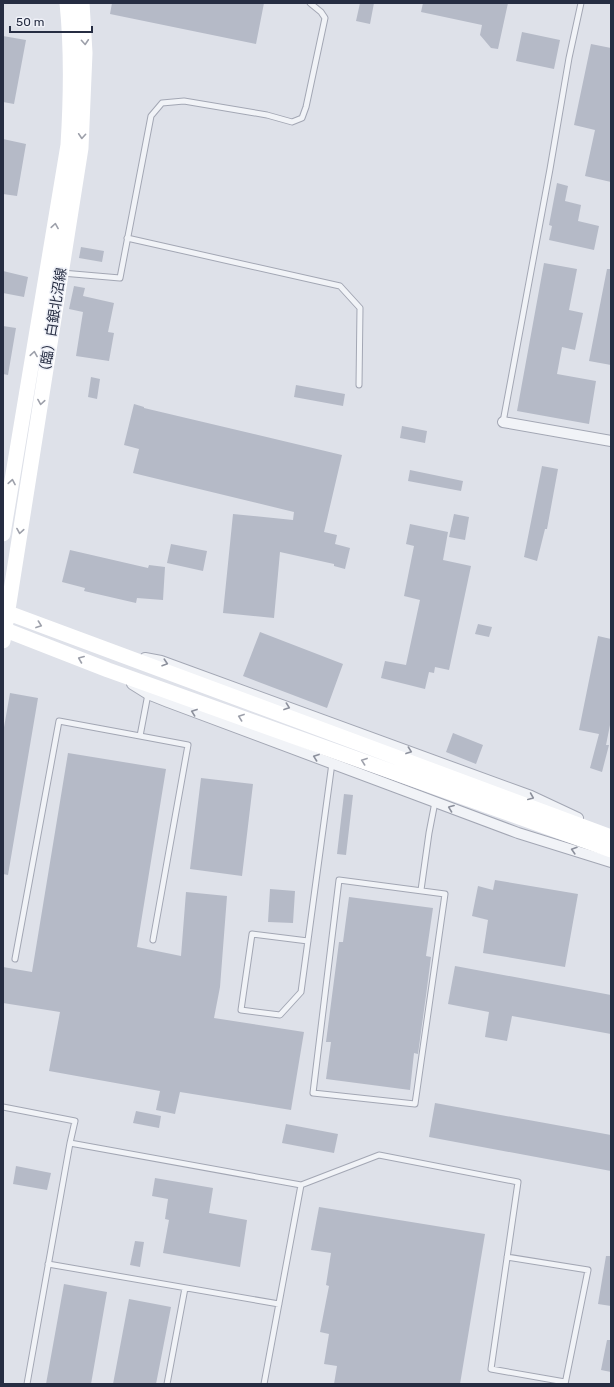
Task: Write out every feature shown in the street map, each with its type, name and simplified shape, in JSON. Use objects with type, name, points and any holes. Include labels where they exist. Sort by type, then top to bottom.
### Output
[{"type":"street","name":"（臨）白銀北沼線","points":[[67,3],[78,96]]},
{"type":"street","name":"（臨）白銀北沼線","points":[[4,633],[5,612],[54,271],[68,145],[85,53],[82,3]]},
{"type":"street","name":"（臨）白銀北沼線","points":[[3,534],[54,271]]},
{"type":"street","points":[[503,422],[611,441]]},
{"type":"street","points":[[5,612],[611,836]]},
{"type":"street","points":[[4,633],[108,670],[153,690],[332,763],[435,802],[518,833],[611,862]]},
{"type":"street","points":[[113,652],[161,661],[184,669],[531,796],[611,832]]},
{"type":"street","points":[[153,690],[611,850]]},
{"type":"lane","points":[[54,271],[120,278],[151,116],[162,103],[184,101],[292,122],[302,118],[306,107],[325,18],[321,12],[310,3]]},
{"type":"lane","points":[[503,422],[550,169],[568,58],[581,3]]},
{"type":"lane","points":[[127,238],[340,286],[360,308],[359,385]]},
{"type":"lane","points":[[140,736],[153,690]]},
{"type":"lane","points":[[15,959],[59,721],[188,745],[153,940]]},
{"type":"lane","points":[[308,941],[252,934],[241,1010],[280,1015],[301,992],[308,941],[332,763]]},
{"type":"lane","points":[[421,890],[435,802]]},
{"type":"lane","points":[[339,880],[421,890],[445,894],[415,1104],[313,1093],[339,880]]},
{"type":"lane","points":[[3,1107],[75,1121],[27,1384]]},
{"type":"lane","points":[[70,1143],[301,1185],[379,1155],[518,1182],[507,1256],[491,1369],[565,1383],[588,1270],[507,1256]]},
{"type":"lane","points":[[264,1384],[301,1185]]},
{"type":"lane","points":[[48,1264],[279,1304]]},
{"type":"lane","points":[[168,1384],[185,1288]]},
{"type":"building","points":[[112,3],[264,3],[256,44],[110,14]]},
{"type":"building","points":[[360,3],[374,3],[370,24],[356,21]]},
{"type":"building","points":[[423,3],[508,3],[498,49],[491,48],[480,35],[482,25],[421,12]]},
{"type":"building","points":[[522,32],[560,40],[554,69],[516,61]]},
{"type":"building","points":[[3,36],[26,40],[14,104],[3,102]]},
{"type":"building","points":[[591,44],[611,48],[611,182],[585,176],[595,130],[574,125]]},
{"type":"building","points":[[3,139],[26,144],[17,196],[3,194]]},
{"type":"building","points":[[557,183],[568,186],[565,201],[581,205],[578,221],[599,226],[594,250],[549,240],[552,226],[549,225]]},
{"type":"building","points":[[81,247],[104,251],[102,262],[79,258]]},
{"type":"building","points":[[544,263],[577,269],[569,310],[583,313],[575,350],[562,347],[557,374],[596,381],[589,424],[517,411]]},
{"type":"building","points":[[607,269],[611,269],[611,365],[589,361]]},
{"type":"building","points":[[3,271],[28,277],[24,297],[3,293]]},
{"type":"building","points":[[74,286],[85,288],[83,296],[114,303],[108,332],[114,333],[109,361],[76,356],[83,312],[69,309]]},
{"type":"building","points":[[3,326],[16,328],[8,375],[3,374]]},
{"type":"building","points":[[91,377],[100,379],[97,399],[88,397]]},
{"type":"building","points":[[296,385],[345,394],[343,406],[294,397]]},
{"type":"building","points":[[134,404],[144,408],[342,455],[324,532],[337,535],[335,544],[350,548],[345,569],[334,566],[334,564],[280,552],[274,618],[223,613],[233,514],[293,520],[294,512],[133,473],[139,449],[124,445]]},
{"type":"building","points":[[402,426],[427,431],[425,443],[400,438]]},
{"type":"building","points":[[542,466],[558,469],[547,529],[545,529],[537,561],[524,557]]},
{"type":"building","points":[[410,470],[463,481],[461,491],[408,481]]},
{"type":"building","points":[[454,514],[469,517],[465,540],[449,537]]},
{"type":"building","points":[[410,524],[448,532],[443,560],[471,566],[449,670],[435,667],[434,673],[429,672],[425,689],[381,678],[385,661],[406,665],[420,600],[404,596],[414,546],[406,544]]},
{"type":"building","points":[[171,544],[207,551],[203,571],[167,563]]},
{"type":"building","points":[[70,550],[148,568],[149,565],[165,567],[163,600],[137,598],[136,603],[84,591],[85,588],[62,582]]},
{"type":"building","points":[[478,624],[492,627],[489,637],[475,634]]},
{"type":"building","points":[[260,632],[343,664],[327,708],[243,676]]},
{"type":"building","points":[[598,636],[611,639],[611,720],[606,745],[609,745],[602,772],[590,768],[599,734],[579,730]]},
{"type":"building","points":[[10,693],[38,698],[8,875],[3,874],[3,733]]},
{"type":"building","points":[[453,733],[483,745],[476,764],[446,752]]},
{"type":"building","points":[[68,753],[166,769],[137,947],[181,956],[186,892],[227,896],[220,987],[214,1018],[304,1032],[291,1110],[180,1092],[175,1114],[156,1110],[160,1091],[49,1071],[60,1012],[3,1003],[3,967],[32,972]]},
{"type":"building","points":[[201,778],[253,784],[242,876],[190,869]]},
{"type":"building","points":[[344,794],[353,795],[346,855],[337,854]]},
{"type":"building","points":[[495,880],[578,894],[565,967],[483,953],[488,920],[472,916],[478,886],[493,890]]},
{"type":"building","points":[[270,889],[295,891],[293,923],[268,922]]},
{"type":"building","points":[[349,897],[433,908],[426,956],[431,957],[418,1054],[414,1053],[410,1090],[326,1079],[331,1042],[326,1042],[339,942],[343,942]]},
{"type":"building","points":[[455,966],[611,995],[611,1034],[512,1016],[507,1041],[485,1037],[489,1012],[448,1004]]},
{"type":"building","points":[[435,1103],[611,1135],[611,1171],[429,1137]]},
{"type":"building","points":[[136,1111],[161,1116],[159,1128],[133,1123]]},
{"type":"building","points":[[286,1124],[338,1134],[334,1153],[282,1143]]},
{"type":"building","points":[[16,1166],[51,1173],[47,1190],[13,1184]]},
{"type":"building","points":[[155,1178],[213,1188],[209,1213],[247,1220],[240,1267],[163,1253],[169,1220],[165,1219],[168,1199],[152,1196]]},
{"type":"building","points":[[319,1207],[485,1234],[460,1384],[334,1384],[337,1366],[324,1364],[329,1334],[320,1332],[329,1286],[326,1285],[331,1253],[311,1250]]},
{"type":"building","points":[[135,1241],[144,1242],[140,1267],[130,1265]]},
{"type":"building","points":[[606,1256],[611,1256],[611,1306],[598,1304]]},
{"type":"building","points":[[64,1284],[107,1292],[91,1384],[46,1384]]},
{"type":"building","points":[[129,1299],[171,1307],[156,1384],[113,1384]]},
{"type":"building","points":[[607,1340],[611,1340],[611,1372],[601,1370]]}]
